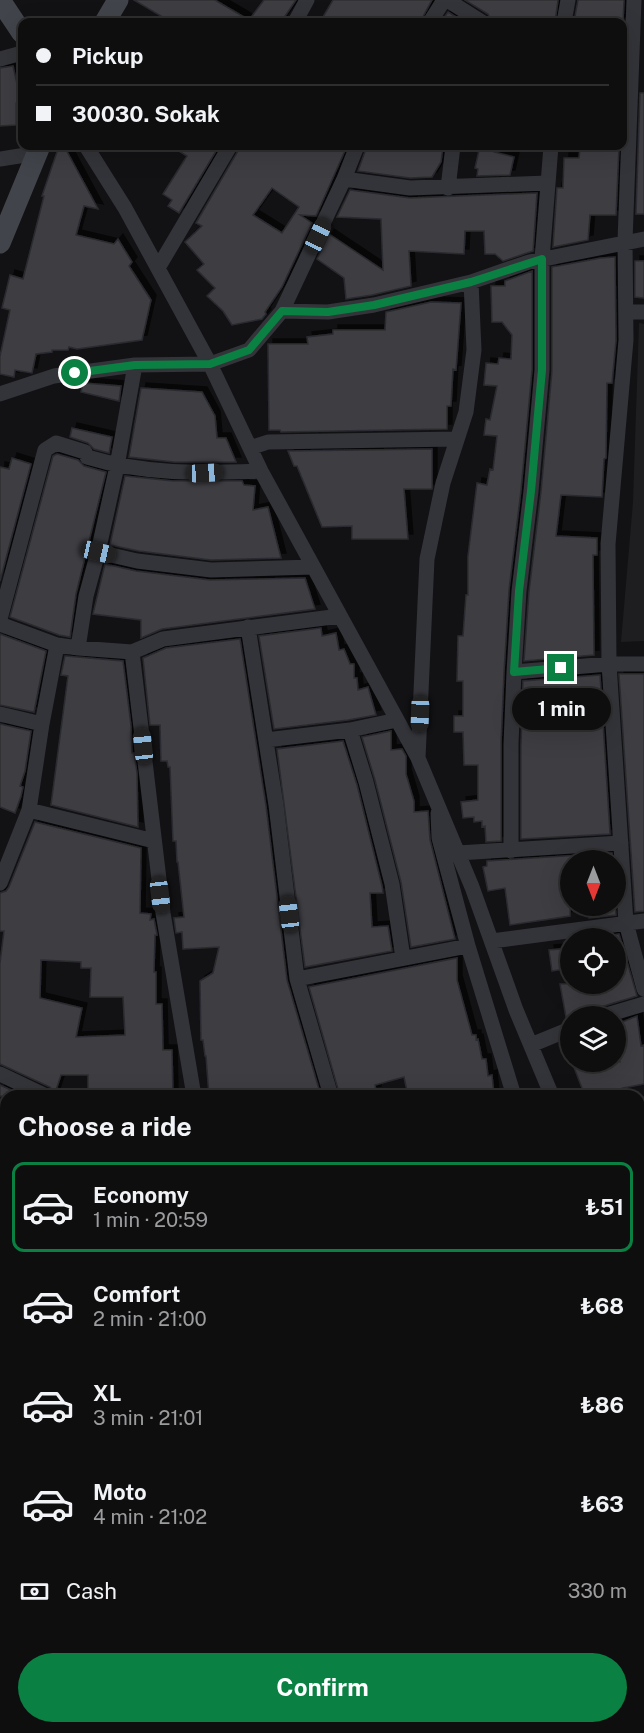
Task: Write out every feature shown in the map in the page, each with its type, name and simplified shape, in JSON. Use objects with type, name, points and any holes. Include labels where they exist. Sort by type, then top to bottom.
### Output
[{"type":"street","points":[[0,0],[18,27]]},
{"type":"street","points":[[107,18],[118,0]]},
{"type":"street","points":[[297,18],[307,0]]},
{"type":"street","points":[[433,18],[445,0],[475,18]]},
{"type":"street","points":[[565,18],[568,0]]},
{"type":"street","points":[[634,0],[625,241],[627,312],[608,544],[609,664],[626,923],[644,989]]},
{"type":"street","points":[[0,59],[18,54]]},
{"type":"street","points":[[0,159],[35,150]]},
{"type":"street","points":[[0,243],[39,150]]},
{"type":"street","points":[[89,150],[125,208],[158,268],[210,364],[261,471],[418,758],[458,854],[550,1090]]},
{"type":"street","points":[[158,268],[228,150]]},
{"type":"street","points":[[0,394],[54,375],[135,365],[210,364],[249,350],[282,311],[345,179],[356,150]]},
{"type":"street","points":[[448,188],[453,150]]},
{"type":"street","points":[[511,851],[514,672],[519,591],[542,370],[542,259],[551,150]]},
{"type":"street","points":[[345,179],[410,188],[547,183]]},
{"type":"street","points":[[282,311],[328,312],[374,305],[471,282],[542,259],[644,239]]},
{"type":"street","points":[[418,758],[427,559],[443,483],[466,411],[474,350],[471,282]]},
{"type":"street","points":[[627,312],[644,312]]},
{"type":"street","points":[[78,648],[86,596],[117,466],[135,365]]},
{"type":"street","points":[[250,448],[268,442],[457,439]]},
{"type":"street","points":[[0,619],[45,450],[56,443],[85,452],[87,457],[117,466],[163,472],[261,471]]},
{"type":"street","points":[[98,552],[137,561],[211,570],[313,567]]},
{"type":"street","points":[[0,624],[57,645],[132,652],[163,639],[340,616]]},
{"type":"street","points":[[248,627],[266,740],[297,979],[329,1090]]},
{"type":"street","points":[[0,883],[29,810],[57,645]]},
{"type":"street","points":[[132,652],[163,913],[193,1090]]},
{"type":"street","points":[[514,672],[609,664],[644,664]]},
{"type":"street","points":[[0,714],[42,724]]},
{"type":"street","points":[[266,740],[350,730],[397,720]]},
{"type":"street","points":[[350,730],[392,884],[403,958]]},
{"type":"street","points":[[437,803],[439,838],[468,946],[512,1090]]},
{"type":"street","points":[[29,810],[154,841]]},
{"type":"street","points":[[458,854],[621,843]]},
{"type":"street","points":[[492,941],[644,921]]},
{"type":"street","points":[[297,979],[468,946]]},
{"type":"street","points":[[626,1009],[644,1004]]},
{"type":"street","points":[[531,1045],[560,1033]]},
{"type":"street","points":[[0,1074],[33,1090]]},
{"type":"shaded area","points":[[639,323],[644,324],[644,641],[621,642],[633,502]]},
{"type":"building","points":[[134,0],[215,0],[246,18],[164,18]]},
{"type":"building","points":[[264,0],[296,0],[284,18],[250,18]]},
{"type":"building","points":[[333,0],[432,0],[422,18],[322,18]]},
{"type":"building","points":[[465,0],[558,0],[556,18],[490,18],[488,14]]},
{"type":"building","points":[[578,0],[624,0],[623,18],[575,18]]},
{"type":"building","points":[[448,12],[458,18],[444,18]]},
{"type":"building","points":[[13,66],[18,88],[16,125],[0,126],[0,68]]},
{"type":"building","points":[[640,93],[644,93],[644,214],[636,214]]},
{"type":"building","points":[[58,150],[66,150],[98,209],[84,206],[76,235],[114,244],[118,239],[132,262],[129,266],[151,300],[142,340],[77,349],[69,347],[68,350],[52,350],[52,352],[36,354],[32,373],[15,370],[14,377],[0,374],[0,356],[10,310],[2,308],[10,275],[23,279],[44,196],[42,196]]},
{"type":"building","points":[[177,150],[217,150],[179,213],[168,206],[172,200],[163,194],[187,156]]},
{"type":"building","points":[[238,150],[345,150],[316,216],[300,215],[312,223],[282,287],[262,319],[232,325],[223,311],[207,296],[215,288],[197,270],[204,264],[185,242],[202,226],[196,223]],"holes":[[[272,188],[299,207],[282,233],[253,215]]]},
{"type":"building","points":[[366,150],[442,150],[441,162],[432,177],[410,178],[358,171]]},
{"type":"building","points":[[479,150],[495,150],[494,152],[514,157],[510,175],[477,176],[478,169],[475,168]]},
{"type":"building","points":[[580,150],[619,150],[616,215],[590,215],[588,240],[553,247],[557,188],[563,188],[564,158],[579,158]]},
{"type":"building","points":[[350,190],[410,198],[537,193],[533,251],[503,261],[495,254],[485,254],[484,231],[465,231],[464,254],[409,251],[411,286],[346,299],[344,278],[317,259],[329,234],[383,270],[381,219],[337,217]]},
{"type":"building","points":[[615,257],[616,340],[612,383],[607,383],[606,458],[604,459],[602,497],[561,495],[556,536],[597,538],[597,555],[593,555],[594,655],[524,661],[552,371],[552,267]]},
{"type":"building","points":[[635,261],[644,261],[644,298],[635,297]]},
{"type":"building","points":[[532,271],[532,370],[509,590],[504,672],[501,841],[486,842],[485,826],[482,827],[482,821],[474,822],[474,817],[463,818],[461,802],[478,800],[478,765],[464,765],[463,732],[454,732],[454,716],[463,716],[463,681],[457,681],[458,636],[463,636],[466,595],[468,595],[468,556],[477,483],[487,485],[490,469],[493,470],[497,436],[484,435],[486,419],[490,420],[497,386],[484,385],[486,363],[498,364],[499,358],[511,359],[512,335],[502,322],[492,322],[491,286],[505,286],[505,281]]},
{"type":"building","points":[[431,302],[461,303],[456,370],[453,369],[451,406],[447,406],[447,429],[281,432],[280,430],[269,430],[268,344],[308,344],[307,337],[333,334],[333,330],[385,330],[386,312]]},
{"type":"building","points":[[83,383],[121,386],[119,401],[81,392]]},
{"type":"building","points":[[141,388],[202,392],[215,416],[217,438],[226,438],[236,462],[174,462],[129,457]]},
{"type":"building","points":[[72,428],[112,437],[109,453],[94,449],[88,443],[70,437]]},
{"type":"building","points":[[432,449],[432,489],[404,489],[408,539],[352,539],[352,526],[322,527],[297,466],[294,466],[288,451]]},
{"type":"building","points":[[57,454],[78,460],[84,466],[106,472],[76,594],[70,637],[10,617],[53,456]]},
{"type":"building","points":[[12,458],[31,464],[0,581],[0,467],[9,469]]},
{"type":"building","points":[[125,476],[173,481],[242,481],[244,485],[255,486],[253,510],[268,507],[281,558],[211,560],[110,545]]},
{"type":"building","points":[[105,564],[136,571],[210,580],[305,578],[315,609],[162,629],[141,638],[141,620],[93,614]]},
{"type":"building","points":[[321,628],[322,636],[336,633],[339,650],[344,649],[350,664],[354,664],[354,678],[357,678],[358,690],[368,687],[376,715],[274,729],[259,636]]},
{"type":"building","points":[[0,634],[46,651],[34,712],[0,705]]},
{"type":"building","points":[[240,639],[266,806],[287,980],[319,1090],[209,1090],[206,1056],[203,1040],[201,1040],[200,981],[213,973],[219,947],[183,949],[182,932],[176,933],[174,918],[184,917],[176,841],[173,841],[170,767],[167,761],[161,761],[160,725],[150,725],[143,658],[166,648]]},
{"type":"building","points":[[65,656],[123,661],[132,753],[134,753],[137,773],[138,827],[51,805],[68,676],[61,675]]},
{"type":"building","points":[[619,674],[644,674],[644,911],[635,912]]},
{"type":"building","points":[[600,675],[610,834],[521,839],[523,681]]},
{"type":"building","points":[[0,724],[31,731],[25,771],[20,786],[23,787],[15,813],[0,807]]},
{"type":"building","points":[[391,731],[391,750],[402,749],[406,756],[406,774],[414,801],[414,812],[428,811],[430,840],[455,939],[411,947],[401,882],[362,737]]},
{"type":"building","points":[[343,741],[357,785],[382,886],[383,893],[370,893],[372,927],[388,926],[392,951],[305,967],[277,749]]},
{"type":"building","points":[[35,822],[141,848],[140,913],[151,914],[150,920],[154,919],[157,935],[155,935],[154,972],[156,972],[156,1004],[162,1004],[163,1050],[172,1050],[173,1090],[88,1090],[88,1075],[61,1075],[56,1090],[52,1090],[0,1064],[0,963],[4,931],[0,931],[0,893],[6,891]],"holes":[[[41,960],[81,962],[81,968],[91,968],[90,997],[123,997],[125,1035],[76,1037],[82,1008],[40,998]]]},
{"type":"building","points":[[560,856],[560,916],[570,916],[510,925],[505,888],[488,891],[483,867],[487,866],[487,861]]},
{"type":"building","points":[[560,949],[560,970],[552,971],[549,950]]},
{"type":"building","points":[[457,958],[457,980],[472,1035],[476,1035],[476,1040],[478,1039],[482,1059],[486,1059],[488,1076],[492,1075],[493,1090],[407,1090],[404,1077],[375,1085],[376,1090],[338,1090],[309,987]]},
{"type":"building","points":[[626,958],[637,996],[604,1006],[564,1006],[562,994],[626,994]]},
{"type":"building","points":[[637,1016],[641,1046],[644,1045],[644,1084],[617,1090],[583,1090],[576,1072],[626,1072],[626,1020]]},
{"type":"building","points":[[0,1085],[11,1090],[0,1090]]},
{"type":"route","points":[[75,373],[135,365],[210,364],[249,350],[282,311],[328,312],[374,305],[471,282],[542,259],[542,370],[519,591],[514,672],[561,668]]}]
